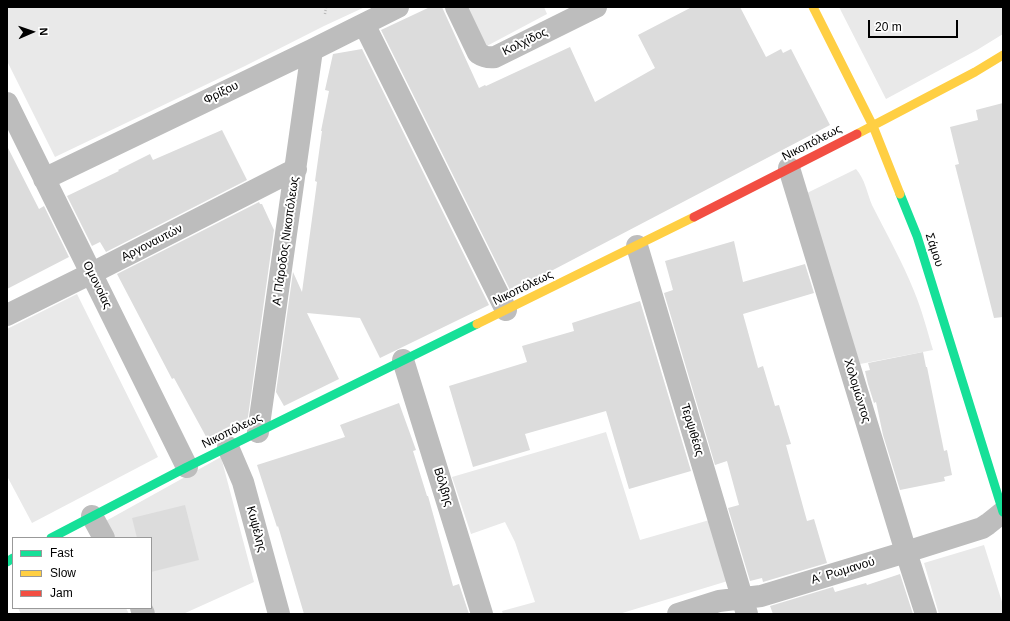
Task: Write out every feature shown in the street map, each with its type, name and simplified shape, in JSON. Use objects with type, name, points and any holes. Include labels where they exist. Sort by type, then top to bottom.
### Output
[{"type":"street","name":"Φρίξου","points":[[44,179],[398,7]]},
{"type":"street","name":"Κολχίδος","points":[[456,7],[478,53],[488,58],[495,57],[596,7]]},
{"type":"street","name":"Σάμου","points":[[813,7],[873,126],[917,236],[1003,512]]},
{"type":"street","points":[[364,24],[506,310]]},
{"type":"street","name":"Α' Πάροδος Νικοπόλεως","points":[[258,432],[312,50]]},
{"type":"street","name":"Νικοπόλεως","points":[[53,537],[187,467],[637,246],[873,126],[1003,55]]},
{"type":"street","name":"Ομονοίας","points":[[7,103],[187,467]]},
{"type":"street","name":"Χολομώντος","points":[[789,168],[926,614]]},
{"type":"street","name":"Αργοναυτών","points":[[7,315],[296,169]]},
{"type":"street","name":"Τερψιθέας","points":[[637,246],[745,606]]},
{"type":"street","name":"Βόλβης","points":[[403,360],[482,614]]},
{"type":"street","name":"Κυψέλης","points":[[228,447],[243,482],[279,614]]},
{"type":"street","name":"Α΄ Ρωμανού","points":[[678,614],[719,601],[745,606],[761,596],[982,528],[1003,512]]},
{"type":"street","points":[[92,516],[103,537]]},
{"type":"shaded area","points":[[7,7],[365,7],[55,157],[7,61]]},
{"type":"shaded area","points":[[465,7],[544,7],[547,14],[485,47]]},
{"type":"shaded area","points":[[839,7],[1003,7],[1003,34],[977,50],[886,99]]},
{"type":"shaded area","points":[[856,169],[862,177],[872,205],[899,258],[920,305],[933,350],[860,364],[805,194]]},
{"type":"shaded area","points":[[77,294],[158,457],[32,523],[7,476],[7,329]]},
{"type":"shaded area","points":[[606,432],[640,540],[713,519],[731,580],[619,614],[503,614],[502,611],[535,602],[515,542],[505,522],[471,534],[452,477]]},
{"type":"shaded area","points":[[221,457],[254,582],[183,614],[156,614],[152,607],[152,537],[112,537],[104,522]]},
{"type":"shaded area","points":[[984,545],[1003,605],[1003,614],[939,614],[924,563]]},
{"type":"shaded area","points":[[18,609],[126,609],[129,614],[21,614]]},
{"type":"building","points":[[430,7],[442,7],[479,88],[570,47],[595,102],[655,68],[638,35],[692,7],[740,7],[766,57],[781,49],[783,53],[791,49],[830,125],[511,292],[381,30]]},
{"type":"building","points":[[362,49],[489,305],[380,358],[360,318],[307,313],[339,379],[284,406],[276,392],[293,272],[302,292],[317,182],[315,181],[321,131],[329,91],[325,90],[333,54]]},
{"type":"building","points":[[1003,103],[1003,317],[994,318],[955,165],[959,164],[950,127],[978,120],[976,110]]},
{"type":"building","points":[[222,130],[247,180],[106,252],[100,242],[92,246],[67,196],[150,154],[153,160]]},
{"type":"building","points":[[7,146],[39,209],[44,206],[69,257],[7,289]]},
{"type":"building","points":[[259,202],[262,204],[274,230],[247,424],[209,442],[174,378],[172,379],[117,274]]},
{"type":"building","points":[[734,241],[743,282],[805,264],[814,293],[743,314],[758,368],[763,366],[775,406],[779,405],[791,444],[786,445],[807,521],[814,519],[827,563],[763,582],[762,578],[750,581],[728,508],[739,505],[727,461],[715,465],[664,293],[673,290],[665,261]]},
{"type":"building","points":[[640,301],[691,471],[629,489],[606,411],[525,434],[530,450],[473,467],[449,386],[527,362],[522,346],[574,331],[572,323]]},
{"type":"building","points":[[923,352],[944,451],[947,450],[952,475],[944,477],[945,481],[900,490],[883,435],[876,402],[874,403],[865,371],[870,370],[868,363]]},
{"type":"building","points":[[399,403],[416,450],[413,451],[428,496],[453,586],[459,584],[469,614],[304,614],[278,526],[277,527],[257,465],[345,437],[340,425]]},
{"type":"building","points":[[185,505],[199,560],[152,572],[152,537],[137,537],[132,518]]},
{"type":"building","points":[[900,574],[913,614],[773,614],[770,606],[833,587],[835,592],[866,583],[867,585]]},
{"type":"traffic: fast","points":[[900,194],[917,236],[1003,512]]},
{"type":"traffic: fast","points":[[53,537],[187,467],[477,324]]},
{"type":"traffic: fast","points":[[7,562],[12,559]]},
{"type":"traffic: slow","points":[[813,7],[873,126],[900,194]]},
{"type":"traffic: slow","points":[[857,134],[975,72],[1003,55]]},
{"type":"traffic: slow","points":[[477,324],[694,217]]},
{"type":"traffic: jam","points":[[694,217],[857,134]]}]
